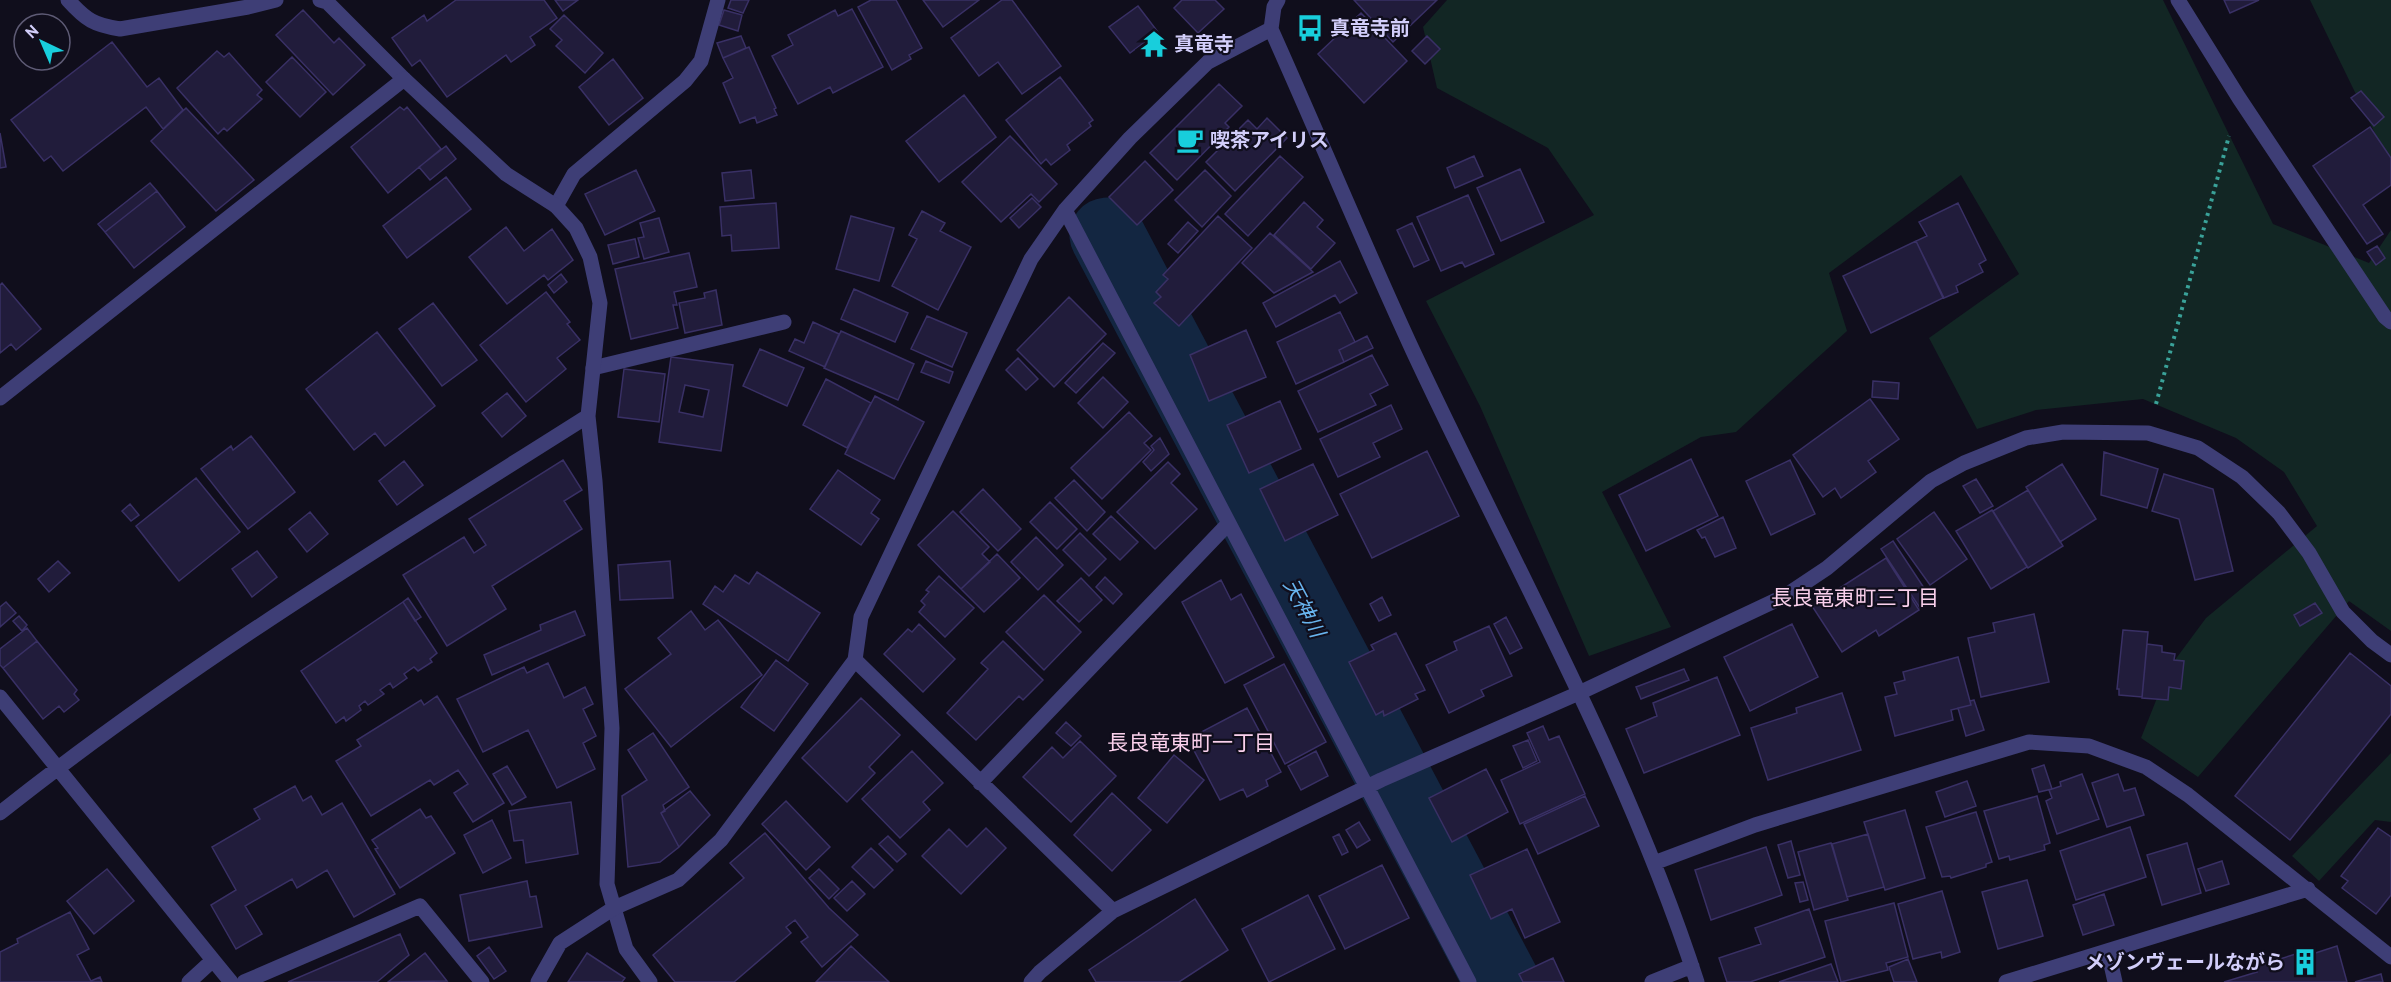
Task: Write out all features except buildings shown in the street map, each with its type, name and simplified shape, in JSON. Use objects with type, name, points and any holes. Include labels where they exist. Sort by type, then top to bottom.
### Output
[{"type":"street","points":[[68,0],[80,14],[99,26],[120,29],[276,0]]},
{"type":"street","points":[[320,0],[327,2],[404,79],[506,174],[556,206],[576,228],[590,257],[600,303],[588,416],[595,481],[612,728],[607,884],[626,949],[650,982]]},
{"type":"street","points":[[556,206],[574,174],[691,74],[701,61],[718,0]]},
{"type":"street","points":[[1278,0],[1274,7],[1271,29],[1413,351],[1579,693],[1653,863],[1697,982]]},
{"type":"street","points":[[2178,0],[2239,98],[2385,317],[2391,322]]},
{"type":"street","points":[[538,982],[560,943],[614,908],[678,880],[721,840],[855,660],[861,617],[1031,259],[1065,210],[1130,138],[1208,62],[1271,29]]},
{"type":"street","points":[[0,398],[404,79]]},
{"type":"street","points":[[1065,210],[1469,982]]},
{"type":"street","points":[[593,368],[784,322]]},
{"type":"street","points":[[0,813],[128,715],[352,566],[588,416]]},
{"type":"street","points":[[1031,982],[1113,911],[1402,770],[1579,693],[1785,596],[1827,568],[1931,481],[1964,463],[2025,438],[2063,432],[2148,434],[2198,448],[2242,477],[2279,513],[2309,554],[2343,612],[2372,641],[2391,655]]},
{"type":"street","points":[[981,783],[1228,524]]},
{"type":"street","points":[[855,660],[1113,911]]},
{"type":"street","points":[[0,697],[231,982]]},
{"type":"street","points":[[1653,863],[1755,825],[2029,742],[2090,746],[2146,767],[2188,795],[2391,957]]},
{"type":"street","points":[[2006,982],[2308,889]]},
{"type":"street","points":[[244,982],[420,906],[482,982]]},
{"type":"street","points":[[2108,951],[2115,982]]},
{"type":"street","points":[[189,982],[213,960]]},
{"type":"street","points":[[1652,982],[1692,966]]},
{"type":"path","points":[[2148,434],[2239,98]]},
{"type":"green space","points":[[1447,0],[2163,0],[2273,224],[2369,263],[2391,230],[2391,631],[2349,601],[2198,777],[2141,738],[2169,668],[2206,618],[2317,526],[2284,472],[2236,438],[2143,399],[2036,410],[1977,429],[1929,338],[2019,274],[1961,175],[1829,273],[1847,331],[1736,432],[1701,437],[1602,492],[1671,627],[1589,656],[1480,406],[1426,301],[1594,215],[1548,148],[1437,88],[1423,27]]},
{"type":"green space","points":[[2310,0],[2391,0],[2391,166]]},
{"type":"green space","points":[[2391,753],[2391,822],[2375,820],[2319,881],[2292,856]]},
{"type":"waterway","name":"天神川","points":[[1107,235],[1502,982]]},
{"type":"place","name":"真竜寺前","points":[[1310,28]]},
{"type":"place","name":"真竜寺","points":[[1154,44]]},
{"type":"place","name":"喫茶アイリス","points":[[1190,140]]},
{"type":"place","name":"メゾンヴェールながら","points":[[2305,962]]},
{"type":"district","name":"長良竜東町三丁目","points":[[1855,598]]},
{"type":"district","name":"長良竜東町一丁目","points":[[1191,743]]}]
